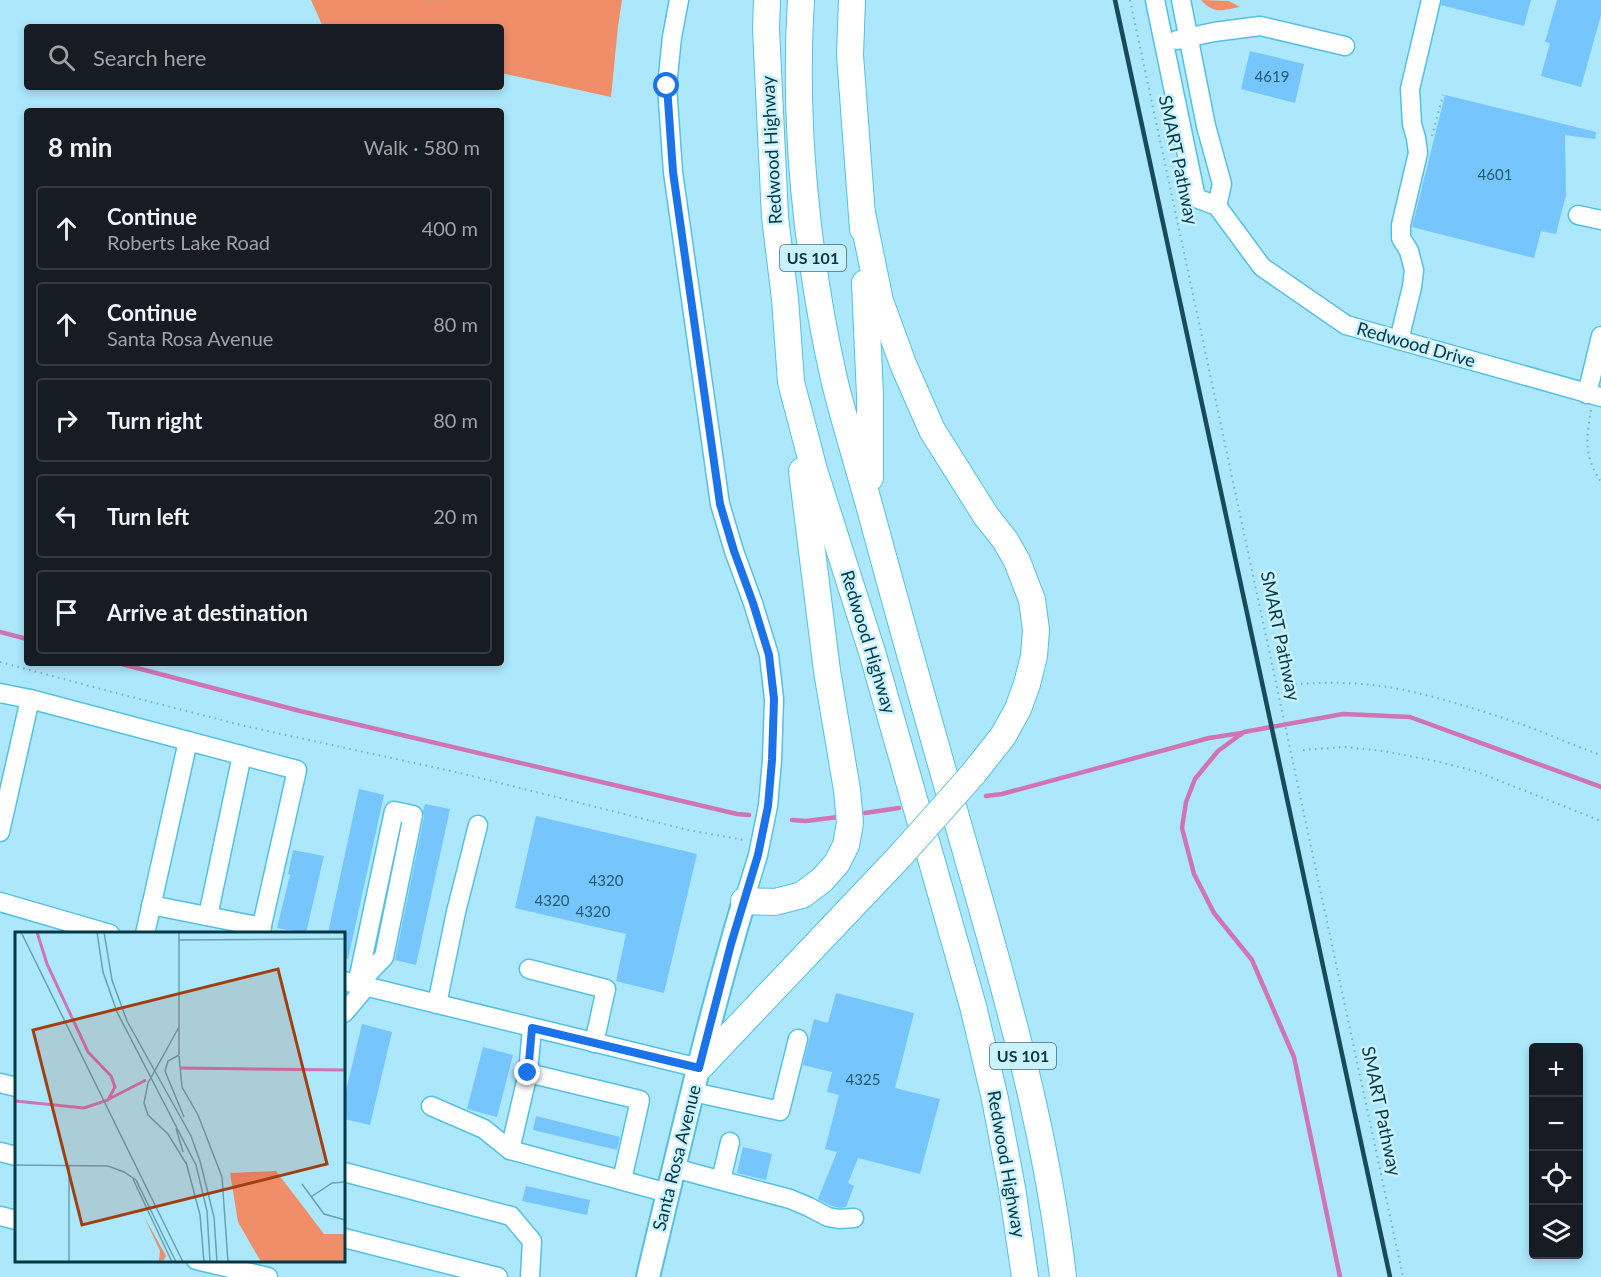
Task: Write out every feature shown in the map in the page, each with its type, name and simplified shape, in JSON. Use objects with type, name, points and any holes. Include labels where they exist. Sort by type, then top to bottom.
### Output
[{"type":"highway","name":"Redwood Highway","points":[[767,0],[766,29],[774,206],[785,299],[791,382],[814,470],[873,655],[973,1006],[995,1099],[1012,1188],[1025,1277]]},
{"type":"highway","name":"Redwood Highway","points":[[801,0],[798,78],[805,199],[822,316],[835,380],[1028,1076],[1046,1164],[1063,1277]]},
{"type":"highway","points":[[852,0],[850,55],[862,213],[870,396],[870,511]]},
{"type":"highway","points":[[696,1080],[973,774],[1003,736],[1018,709],[1034,656],[1036,630],[1032,600],[1017,561],[932,430],[903,364],[880,301],[862,213]]},
{"type":"highway","points":[[744,901],[776,902],[802,895],[822,880],[837,863],[846,845],[850,823],[847,790],[825,654],[791,382]]},
{"type":"main road","name":"Santa Rosa Avenue","points":[[648,1277],[696,1080],[744,901]]},
{"type":"street","points":[[679,0],[672,37],[667,86],[673,172],[720,504],[769,655],[774,699],[768,806],[760,849],[744,901]]},
{"type":"street","name":"Redwood Drive","points":[[1155,0],[1196,198],[1217,206],[1262,267],[1346,325],[1594,396]]},
{"type":"street","points":[[1181,0],[1206,126],[1222,184],[1217,206]]},
{"type":"street","points":[[1399,340],[1414,270],[1409,251],[1401,238],[1401,225],[1418,153],[1412,124],[1410,89],[1431,0]]},
{"type":"street","points":[[1164,43],[1214,32],[1260,26],[1346,46]]},
{"type":"street","points":[[1578,214],[1601,220]]},
{"type":"street","points":[[1594,396],[1601,336]]},
{"type":"street","points":[[0,693],[297,770],[261,930],[208,916],[151,905]]},
{"type":"street","points":[[0,832],[30,699]]},
{"type":"street","points":[[145,932],[188,741]]},
{"type":"street","points":[[208,916],[242,756]]},
{"type":"street","points":[[345,1010],[355,984],[394,812],[413,815],[384,957],[355,984]]},
{"type":"street","points":[[437,1004],[456,912],[478,825]]},
{"type":"street","points":[[0,902],[106,932]]},
{"type":"street","points":[[529,969],[606,989],[594,1043]]},
{"type":"street","points":[[355,984],[594,1043],[780,1111],[798,1038]]},
{"type":"street","points":[[510,1150],[528,1073],[532,1028]]},
{"type":"street","points":[[528,1073],[640,1101],[622,1180]]},
{"type":"street","points":[[0,1083],[15,1087]]},
{"type":"street","points":[[431,1106],[484,1129],[510,1150],[668,1193]]},
{"type":"street","points":[[721,1180],[730,1142]]},
{"type":"street","points":[[0,1152],[15,1156]]},
{"type":"street","points":[[674,1168],[790,1199],[828,1217],[854,1218]]},
{"type":"street","points":[[345,1172],[511,1216],[532,1241],[530,1277]]},
{"type":"street","points":[[0,1216],[15,1220]]},
{"type":"street","points":[[345,1238],[498,1277]]},
{"type":"street","points":[[204,1262],[268,1277]]},
{"type":"path","points":[[429,0],[440,0]]},
{"type":"path","name":"SMART Pathway","points":[[1130,0],[1403,1277]]},
{"type":"path","points":[[1594,396],[1586,447],[1589,461],[1601,482]]},
{"type":"path","points":[[0,662],[245,726],[460,773],[760,849]]},
{"type":"path","points":[[1289,685],[1352,683],[1407,691],[1533,729],[1601,754]]},
{"type":"path","points":[[1303,750],[1345,747],[1383,751],[1436,761],[1475,771],[1601,821]]},
{"type":"shaded area","points":[[311,0],[622,0],[611,97],[504,74],[504,24],[322,24]]},
{"type":"shaded area","points":[[1201,0],[1229,1],[1240,7],[1215,10]]},
{"type":"building","points":[[1442,0],[1531,0],[1524,26],[1441,5]]},
{"type":"building","points":[[1557,0],[1601,0],[1601,15],[1581,87],[1541,76],[1550,43],[1545,42]]},
{"type":"building","points":[[1250,51],[1304,64],[1295,103],[1241,89]]},
{"type":"building","points":[[1445,95],[1596,132],[1595,139],[1565,135],[1566,195],[1556,234],[1541,231],[1534,258],[1412,227]]},
{"type":"building","points":[[359,789],[384,795],[348,959],[345,958],[345,932],[328,932]]},
{"type":"building","points":[[425,804],[450,809],[416,965],[395,960]]},
{"type":"building","points":[[536,816],[697,854],[664,993],[616,981],[626,934],[515,908]]},
{"type":"building","points":[[293,850],[324,856],[306,932],[277,928],[290,875],[288,874]]},
{"type":"building","points":[[836,993],[914,1013],[895,1088],[940,1099],[920,1174],[858,1158],[848,1183],[854,1186],[846,1207],[840,1208],[818,1199],[837,1152],[825,1149],[839,1095],[827,1092],[832,1072],[803,1065],[814,1019],[828,1023]]},
{"type":"building","points":[[362,1024],[392,1032],[370,1125],[345,1119],[345,1095]]},
{"type":"building","points":[[483,1047],[513,1055],[497,1117],[467,1109]]},
{"type":"building","points":[[536,1116],[620,1137],[617,1150],[533,1130]]},
{"type":"building","points":[[743,1147],[772,1154],[766,1180],[737,1173]]},
{"type":"building","points":[[526,1186],[590,1200],[587,1215],[522,1201]]},
{"type":"waterway","points":[[0,632],[24,638]]},
{"type":"waterway","points":[[129,666],[300,711],[749,815]]},
{"type":"waterway","points":[[1340,1277],[1294,1057],[1252,960],[1214,913],[1194,874],[1182,828],[1186,802],[1195,779],[1218,751],[1244,732],[1343,714],[1410,717],[1601,787]]},
{"type":"waterway","points":[[986,796],[1002,794],[1209,738],[1242,733]]},
{"type":"waterway","points":[[865,813],[899,808]]},
{"type":"waterway","points":[[792,820],[806,821],[838,817]]},
{"type":"railway","points":[[1115,0],[1390,1277]]},
{"type":"route","points":[[528,1073],[532,1028],[699,1068],[731,944],[758,855],[768,806],[774,699],[769,655],[720,504],[673,172],[667,86]]}]
